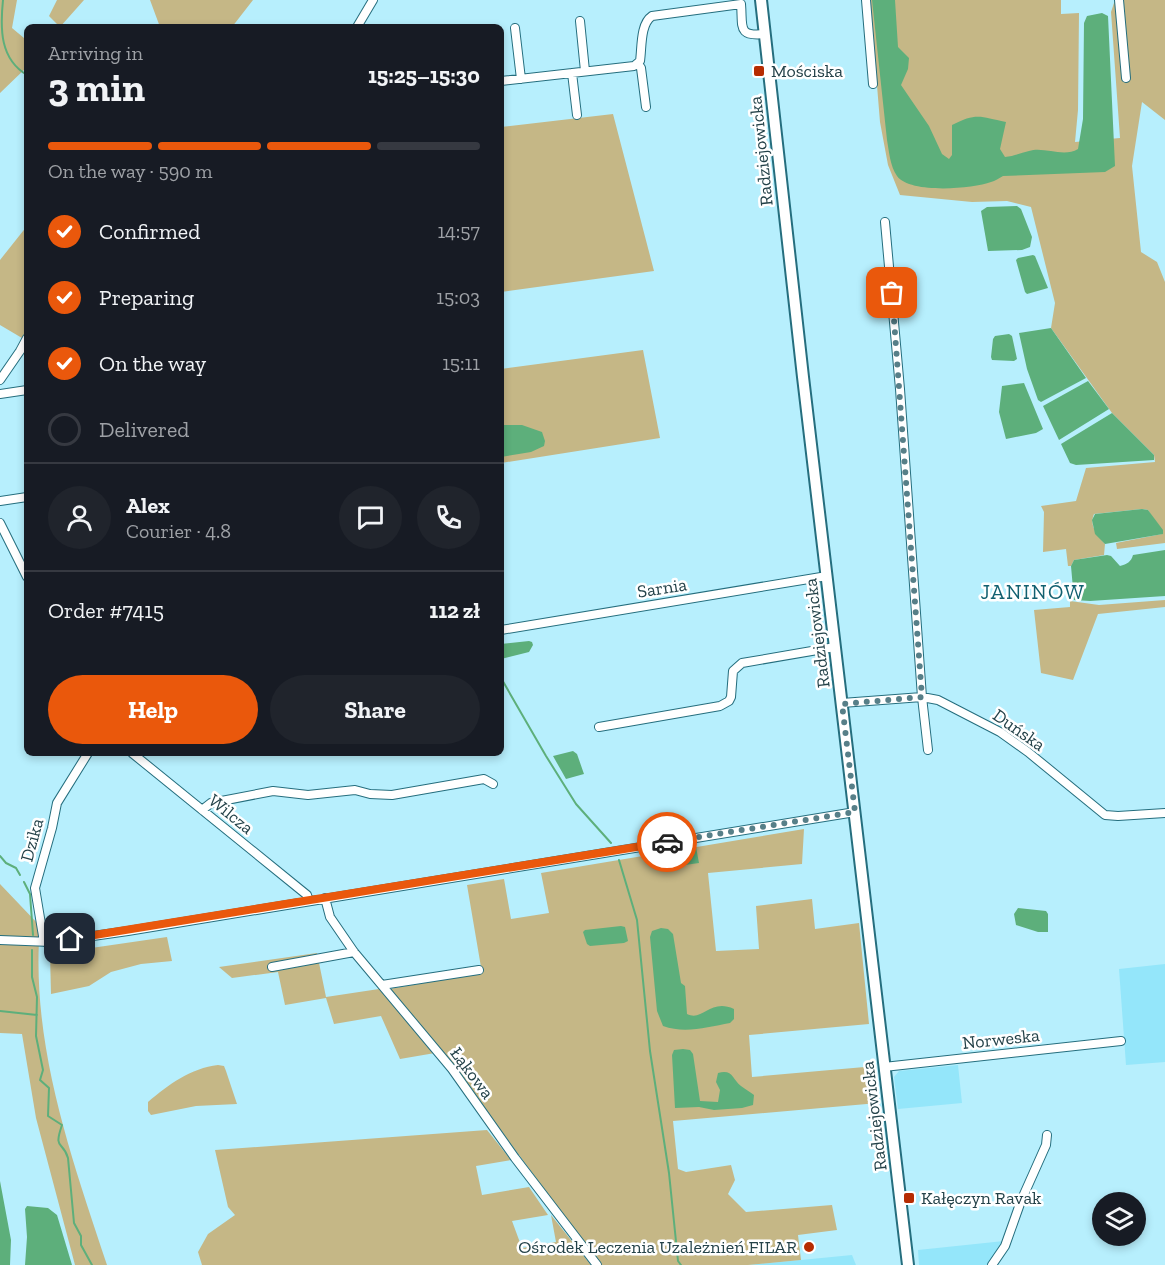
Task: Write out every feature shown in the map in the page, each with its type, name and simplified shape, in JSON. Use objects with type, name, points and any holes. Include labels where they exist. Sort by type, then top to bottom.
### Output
[{"type":"main road","name":"Radziejowicka","points":[[761,0],[908,1265]]},
{"type":"street","points":[[359,24],[373,0]]},
{"type":"street","points":[[866,0],[873,84]]},
{"type":"street","points":[[1119,0],[1126,78]]},
{"type":"street","points":[[504,81],[634,66],[640,61],[645,26],[652,16],[741,4],[743,30],[746,34],[765,34]]},
{"type":"street","points":[[580,21],[585,71]]},
{"type":"street","points":[[515,28],[521,79]]},
{"type":"street","points":[[638,64],[641,68],[646,107]]},
{"type":"street","points":[[572,73],[577,115]]},
{"type":"street","points":[[885,222],[928,750]]},
{"type":"street","points":[[0,380],[24,344]]},
{"type":"street","points":[[0,394],[24,390]]},
{"type":"street","points":[[0,501],[24,497]]},
{"type":"street","points":[[0,523],[24,572]]},
{"type":"street","name":"Sarnia","points":[[504,630],[827,576]]},
{"type":"street","points":[[599,727],[720,706],[729,701],[733,671],[742,663],[835,647]]},
{"type":"street","name":"Duńska","points":[[842,704],[922,697],[938,700],[1000,732],[1105,815],[1165,813]]},
{"type":"street","name":"Dzika","points":[[44,942],[35,888],[57,803],[85,756]]},
{"type":"street","name":"Wilcza","points":[[136,756],[307,895],[309,901]]},
{"type":"street","points":[[202,810],[212,803],[273,791],[308,795],[355,790],[370,794],[392,795],[484,779],[493,784]]},
{"type":"street","points":[[0,940],[44,942],[128,931],[855,812]]},
{"type":"street","name":"Łąkowa","points":[[325,898],[330,917],[354,952],[452,1069],[515,1158],[597,1265]]},
{"type":"street","points":[[272,966],[354,952]]},
{"type":"street","points":[[382,986],[479,970]]},
{"type":"street","name":"Norweska","points":[[884,1067],[1121,1041]]},
{"type":"street","points":[[992,1265],[1005,1246],[1021,1201],[1046,1145],[1047,1135]]},
{"type":"shaded area","points":[[0,0],[17,0],[12,28],[24,38],[24,70],[0,93]]},
{"type":"shaded area","points":[[57,0],[84,0],[63,24],[57,24],[49,16]]},
{"type":"shaded area","points":[[150,0],[253,0],[234,24],[159,24]]},
{"type":"shaded area","points":[[870,0],[1061,0],[1061,14],[1079,13],[1078,110],[1075,142],[1120,138],[1111,12],[1115,0],[1165,0],[1165,120],[1142,102],[1132,166],[1141,252],[1157,262],[1165,282],[1165,543],[1117,549],[1116,543],[1162,534],[1148,510],[1142,509],[1094,514],[1092,522],[1097,534],[1105,544],[1104,555],[1074,560],[1071,566],[1068,566],[1066,549],[1043,552],[1044,512],[1041,506],[1076,501],[1086,468],[1155,462],[1154,455],[1112,413],[1051,328],[1055,303],[1031,207],[1007,201],[972,202],[900,195],[888,165],[880,122]]},
{"type":"shaded area","points":[[872,0],[895,0],[898,47],[909,58],[908,69],[901,85],[929,126],[942,154],[949,159],[952,155],[952,125],[973,117],[1006,122],[1000,149],[1005,157],[1035,150],[1066,152],[1078,149],[1083,119],[1084,23],[1087,16],[1102,13],[1108,16],[1115,166],[1105,172],[1003,176],[992,182],[970,187],[927,188],[904,182],[897,176],[889,154]]},
{"type":"shaded area","points":[[613,114],[654,271],[504,292],[504,127]]},
{"type":"shaded area","points":[[1017,206],[1021,209],[1032,237],[1030,247],[1022,250],[988,251],[981,211],[987,207]]},
{"type":"shaded area","points":[[24,230],[24,334],[22,338],[0,325],[0,260]]},
{"type":"shaded area","points":[[1033,255],[1048,288],[1027,294],[1016,260]]},
{"type":"shaded area","points":[[1051,328],[1086,378],[1041,402],[1038,400],[1027,369],[1019,333]]},
{"type":"shaded area","points":[[1009,334],[1012,336],[1017,359],[1014,361],[992,360],[993,339],[995,336]]},
{"type":"shaded area","points":[[643,350],[660,438],[504,463],[504,369]]},
{"type":"shaded area","points":[[1088,381],[1109,409],[1059,440],[1043,406]]},
{"type":"shaded area","points":[[1024,383],[1043,429],[1036,433],[1006,439],[999,412],[1002,386]]},
{"type":"shaded area","points":[[1112,413],[1154,455],[1154,460],[1076,465],[1070,463],[1061,444]]},
{"type":"shaded area","points":[[504,425],[522,425],[542,432],[544,446],[531,452],[504,456]]},
{"type":"shaded area","points":[[1148,510],[1163,530],[1163,534],[1105,544],[1095,534],[1092,520],[1095,514]]},
{"type":"shaded area","points":[[1165,550],[1165,596],[1074,600],[1071,566],[1074,560],[1107,555],[1111,556],[1120,566],[1128,562],[1133,555]]},
{"type":"shaded area","points":[[1165,600],[1165,607],[1098,614],[1073,680],[1041,673],[1034,610],[1070,607],[1070,601],[1099,605]]},
{"type":"shaded area","points":[[529,641],[533,645],[529,652],[504,658],[504,644]]},
{"type":"shaded area","points":[[573,751],[577,754],[584,774],[566,779],[553,756]]},
{"type":"shaded area","points":[[804,829],[802,864],[708,873],[716,951],[759,949],[756,906],[812,899],[815,929],[859,923],[869,1024],[749,1035],[752,1077],[876,1066],[878,1103],[673,1121],[678,1169],[686,1172],[731,1165],[735,1180],[728,1194],[746,1212],[832,1205],[837,1230],[798,1235],[801,1260],[748,1265],[601,1265],[455,1069],[389,989],[482,973],[467,885],[504,879],[511,919],[549,913],[541,873]]},
{"type":"shaded area","points":[[696,847],[699,863],[678,866],[674,855],[676,852]]},
{"type":"shaded area","points":[[0,884],[40,926],[41,1013],[47,1056],[67,1141],[107,1265],[75,1265],[36,1118],[22,1034],[0,1033]]},
{"type":"shaded area","points":[[1018,908],[1046,911],[1048,932],[1038,932],[1016,925],[1014,914]]},
{"type":"shaded area","points":[[625,927],[628,941],[624,943],[590,946],[583,932],[585,930]]},
{"type":"shaded area","points":[[661,928],[668,929],[673,934],[681,983],[685,986],[687,1014],[698,1015],[719,1006],[726,1006],[734,1009],[734,1019],[730,1023],[688,1030],[663,1026],[657,1011],[650,937],[652,931]]},
{"type":"shaded area","points":[[167,937],[172,961],[141,964],[111,972],[89,986],[51,994],[50,954]]},
{"type":"shaded area","points":[[317,953],[326,997],[379,989],[435,1053],[400,1059],[381,1016],[334,1024],[326,998],[285,1005],[278,972],[232,978],[219,967]]},
{"type":"shaded area","points":[[1165,964],[1165,1062],[1126,1065],[1119,969]]},
{"type":"shaded area","points":[[674,1050],[690,1050],[693,1054],[700,1101],[718,1102],[720,1090],[716,1082],[718,1073],[727,1072],[754,1095],[753,1105],[714,1110],[699,1107],[675,1108],[672,1055]]},
{"type":"shaded area","points":[[218,1065],[224,1066],[237,1104],[196,1106],[151,1115],[148,1111],[148,1102],[172,1084],[198,1070]]},
{"type":"shaded area","points":[[958,1065],[962,1103],[898,1109],[894,1077],[899,1071]]},
{"type":"shaded area","points":[[487,1130],[511,1160],[476,1166],[482,1195],[529,1187],[548,1215],[512,1221],[522,1248],[556,1242],[551,1215],[591,1265],[202,1265],[198,1252],[208,1234],[235,1215],[228,1207],[215,1150]]},
{"type":"shaded area","points":[[0,1181],[11,1240],[10,1265],[0,1265]]},
{"type":"shaded area","points":[[27,1206],[48,1208],[57,1215],[72,1265],[25,1265],[27,1237],[25,1209]]},
{"type":"shaded area","points":[[1004,1241],[988,1265],[919,1265],[918,1250]]},
{"type":"shaded area","points":[[852,1255],[856,1265],[748,1265],[801,1260]]},
{"type":"waterway","points":[[3,0],[4,42],[11,61],[24,73]]},
{"type":"waterway","points":[[504,683],[576,804],[611,843]]},
{"type":"waterway","points":[[0,856],[6,863],[16,868],[20,875]]},
{"type":"waterway","points":[[619,860],[637,920],[650,1051],[669,1173],[678,1261],[681,1265]]},
{"type":"waterway","points":[[24,882],[30,894],[33,935]]},
{"type":"waterway","points":[[32,950],[32,977],[37,997],[36,1036],[43,1070],[40,1080],[49,1088],[48,1116],[62,1125],[58,1139],[68,1158],[74,1223],[81,1236],[81,1245],[92,1265]]},
{"type":"waterway","points":[[0,1011],[37,1015]]},
{"type":"way so far","points":[[667,842],[855,812],[842,704],[922,697],[892,293]]},
{"type":"place","name":"Mościska","points":[[759,71]]},
{"type":"place","name":"Kałęczyn Ravak","points":[[909,1198]]},
{"type":"place","name":"Ośrodek Leczenia Uzależnień FILAR","points":[[809,1247]]},
{"type":"district","name":"JANINÓW","points":[[1033,591]]},
{"type":"route","points":[[70,939],[667,842]]}]
